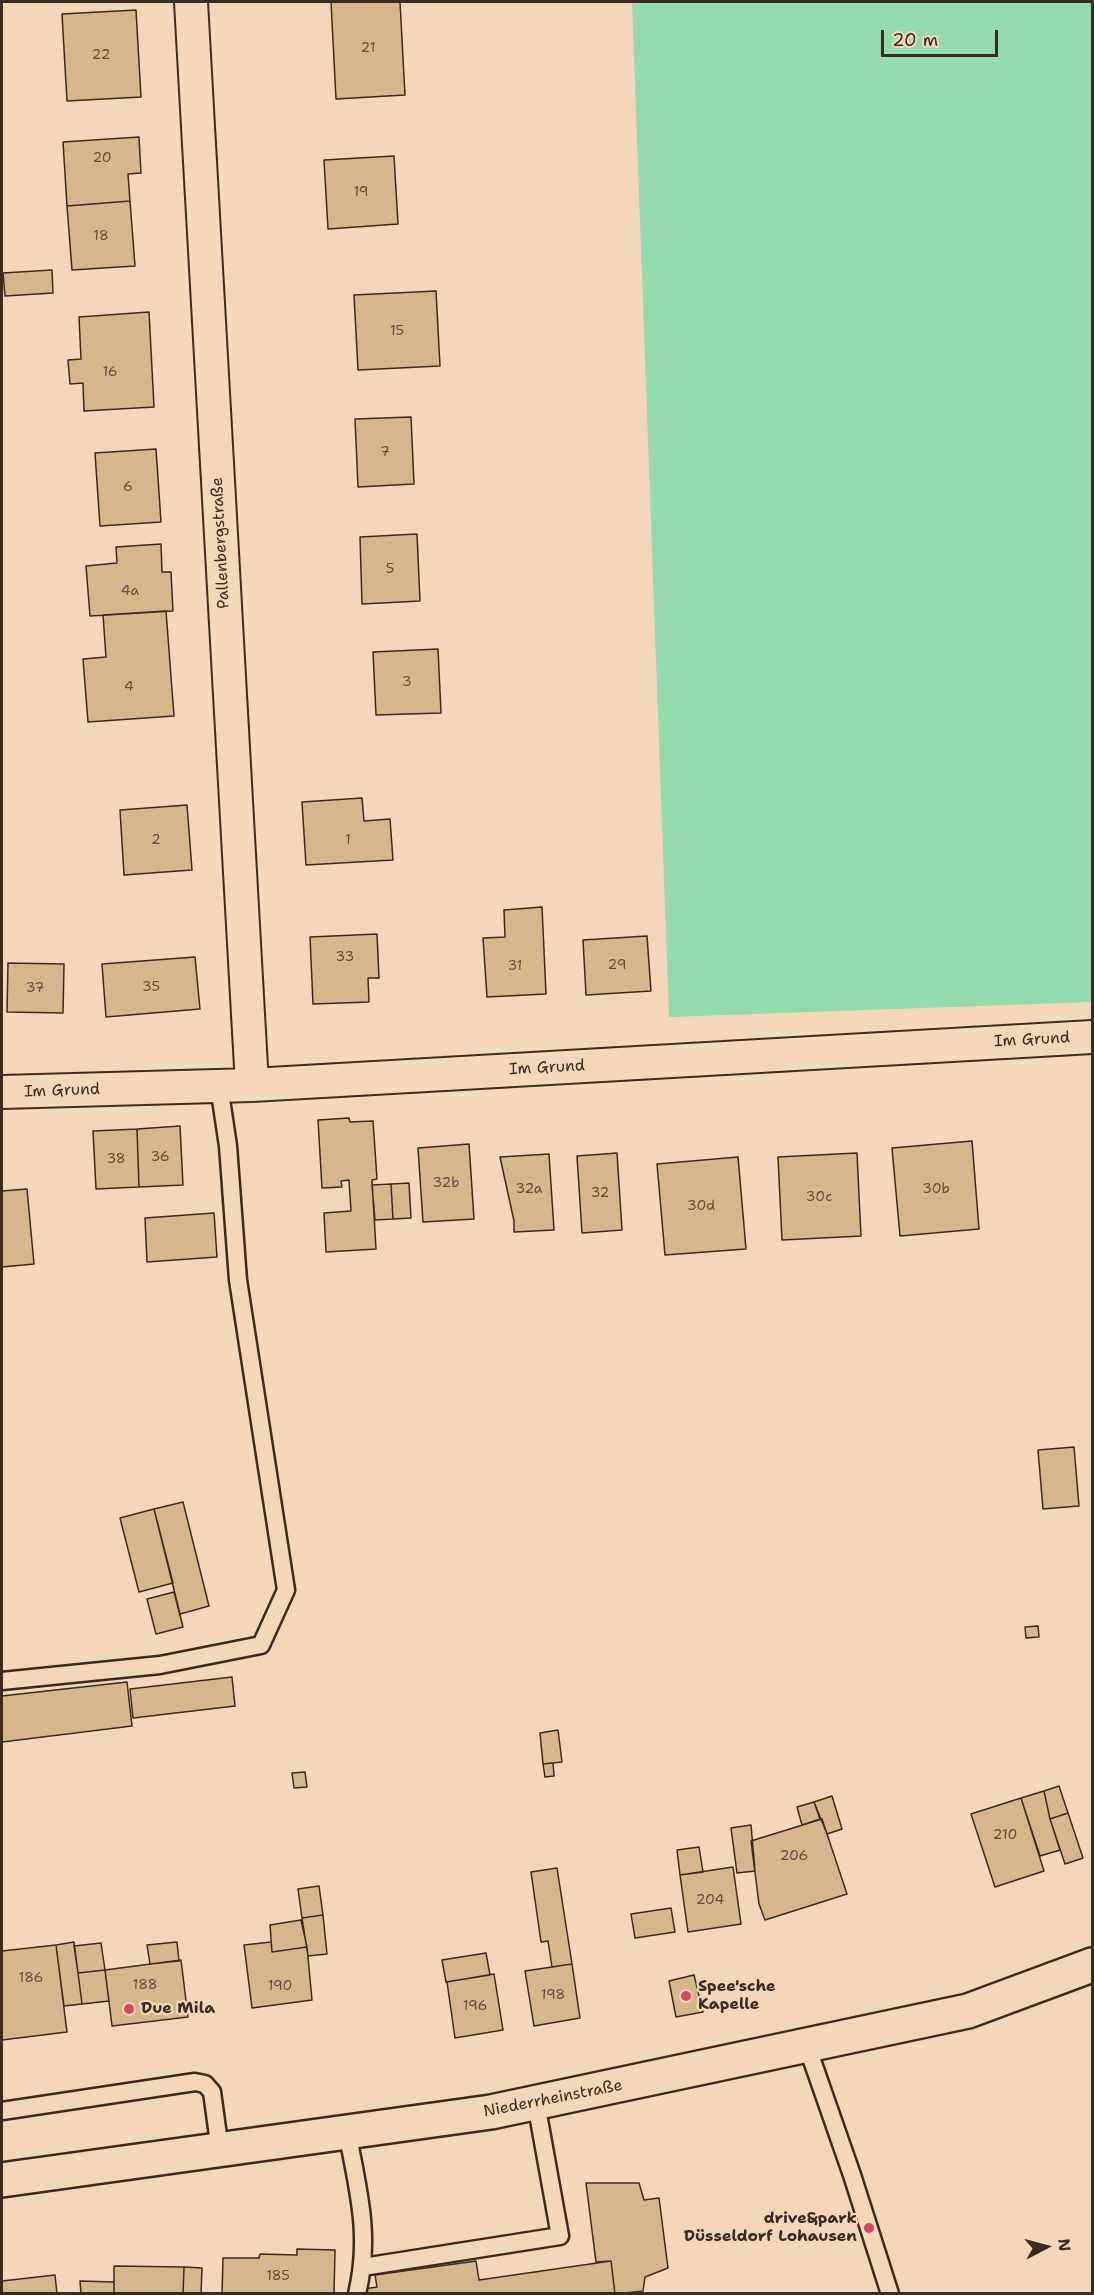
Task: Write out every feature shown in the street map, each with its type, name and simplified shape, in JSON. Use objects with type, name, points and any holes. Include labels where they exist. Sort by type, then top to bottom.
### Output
[{"type":"street","name":"Pallenbergstraße","points":[[191,2],[252,1085]]},
{"type":"street","name":"Im Grund","points":[[2,1092],[252,1085],[1092,1037]]},
{"type":"street","name":"Niederrheinstraße","points":[[2,2180],[491,2112],[968,2011],[1092,1965]]},
{"type":"lane","points":[[2,1681],[160,1665],[261,1645],[286,1590],[238,1280],[228,1146],[219,1086]]},
{"type":"lane","points":[[807,2046],[890,2294]]},
{"type":"lane","points":[[2,2111],[195,2082],[205,2084],[212,2092],[220,2150]]},
{"type":"lane","points":[[363,2267],[560,2236],[536,2103]]},
{"type":"lane","points":[[346,2132],[363,2212],[363,2267],[357,2294]]},
{"type":"green space","points":[[632,2],[1092,2],[1092,1002],[669,1017]]},
{"type":"building","points":[[331,2],[400,2],[405,95],[336,99]]},
{"type":"building","points":[[136,10],[141,97],[67,101],[62,14]]},
{"type":"building","points":[[139,137],[141,173],[128,174],[130,201],[67,206],[63,142]]},
{"type":"building","points":[[394,156],[398,224],[328,229],[324,160]]},
{"type":"building","points":[[130,201],[135,266],[72,270],[67,206]]},
{"type":"building","points":[[52,270],[53,293],[5,296],[3,273]]},
{"type":"building","points":[[436,291],[440,366],[358,370],[354,295]]},
{"type":"building","points":[[149,312],[154,407],[84,411],[83,383],[70,384],[68,360],[81,359],[79,317]]},
{"type":"building","points":[[411,417],[414,484],[358,487],[355,419]]},
{"type":"building","points":[[156,449],[161,522],[100,526],[95,453]]},
{"type":"building","points":[[417,534],[420,601],[362,604],[360,537]]},
{"type":"building","points":[[161,544],[162,572],[171,572],[173,611],[90,616],[86,566],[117,563],[116,547]]},
{"type":"building","points":[[166,611],[174,716],[88,722],[83,659],[106,657],[103,615]]},
{"type":"building","points":[[438,649],[441,713],[376,715],[373,652]]},
{"type":"building","points":[[362,798],[364,821],[390,819],[393,860],[306,865],[302,802]]},
{"type":"building","points":[[187,805],[192,870],[124,875],[120,810]]},
{"type":"building","points":[[542,907],[546,994],[487,997],[483,938],[505,937],[504,910]]},
{"type":"building","points":[[377,934],[379,978],[368,978],[369,1002],[313,1004],[310,937]]},
{"type":"building","points":[[647,936],[651,991],[586,995],[583,940]]},
{"type":"building","points":[[195,957],[200,1009],[106,1017],[102,964]]},
{"type":"building","points":[[8,963],[64,964],[63,1013],[7,1012]]},
{"type":"building","points":[[349,1118],[350,1122],[373,1121],[377,1179],[372,1180],[376,1249],[326,1252],[324,1213],[351,1211],[349,1180],[341,1181],[342,1187],[322,1188],[318,1120]]},
{"type":"building","points":[[180,1126],[183,1185],[139,1187],[137,1129]]},
{"type":"building","points":[[137,1129],[139,1187],[96,1189],[93,1131]]},
{"type":"building","points":[[972,1141],[979,1229],[900,1236],[892,1148]]},
{"type":"building","points":[[469,1144],[474,1219],[423,1222],[418,1148]]},
{"type":"building","points":[[617,1153],[622,1230],[582,1233],[577,1156]]},
{"type":"building","points":[[857,1153],[861,1236],[782,1240],[778,1157]]},
{"type":"building","points":[[549,1154],[554,1230],[514,1232],[514,1221],[500,1157]]},
{"type":"building","points":[[738,1157],[746,1249],[665,1255],[657,1164]]},
{"type":"building","points":[[409,1183],[411,1218],[393,1219],[391,1184]]},
{"type":"building","points":[[391,1184],[393,1219],[375,1220],[372,1185]]},
{"type":"building","points":[[27,1189],[34,1264],[2,1267],[2,1191]]},
{"type":"building","points":[[214,1213],[217,1257],[147,1262],[145,1218]]},
{"type":"building","points":[[1074,1447],[1079,1506],[1043,1509],[1038,1450]]},
{"type":"building","points":[[183,1502],[209,1606],[180,1614],[154,1509]]},
{"type":"building","points":[[154,1509],[173,1583],[139,1592],[120,1518]]},
{"type":"building","points":[[174,1592],[183,1627],[156,1634],[147,1599]]},
{"type":"building","points":[[1038,1626],[1039,1637],[1026,1638],[1025,1627]]},
{"type":"building","points":[[232,1677],[235,1706],[133,1718],[130,1689]]},
{"type":"building","points":[[127,1682],[132,1726],[2,1742],[2,1696]]},
{"type":"building","points":[[558,1730],[562,1762],[543,1764],[540,1733]]},
{"type":"building","points":[[553,1763],[554,1776],[545,1777],[543,1764]]},
{"type":"building","points":[[305,1772],[307,1787],[294,1788],[292,1773]]},
{"type":"building","points":[[1059,1786],[1068,1813],[1050,1819],[1044,1791]]},
{"type":"building","points":[[1044,1791],[1060,1850],[1040,1856],[1021,1798]]},
{"type":"building","points":[[832,1796],[842,1829],[827,1834],[814,1802]]},
{"type":"building","points":[[1021,1798],[1044,1871],[995,1887],[971,1814]]},
{"type":"building","points":[[814,1802],[820,1819],[802,1825],[797,1807]]},
{"type":"building","points":[[1068,1813],[1083,1858],[1065,1864],[1050,1819]]},
{"type":"building","points":[[822,1819],[847,1894],[765,1920],[759,1904],[751,1841]]},
{"type":"building","points":[[751,1825],[755,1871],[737,1873],[731,1828]]},
{"type":"building","points":[[699,1847],[703,1872],[680,1875],[677,1850]]},
{"type":"building","points":[[733,1867],[741,1924],[688,1932],[680,1875]]},
{"type":"building","points":[[557,1868],[572,1964],[552,1967],[548,1941],[541,1942],[531,1872]]},
{"type":"building","points":[[319,1886],[323,1915],[302,1918],[298,1889]]},
{"type":"building","points":[[671,1908],[675,1932],[635,1938],[631,1914]]},
{"type":"building","points":[[323,1915],[327,1954],[308,1956],[302,1918]]},
{"type":"building","points":[[301,1920],[307,1947],[272,1952],[270,1925]]},
{"type":"building","points":[[74,1942],[82,2004],[64,2006],[56,1945]]},
{"type":"building","points":[[177,1942],[179,1961],[150,1964],[147,1945]]},
{"type":"building","points":[[271,1942],[272,1952],[307,1947],[312,2000],[252,2008],[244,1945]]},
{"type":"building","points":[[101,1943],[105,1970],[78,1973],[74,1946]]},
{"type":"building","points":[[56,1945],[67,2032],[2,2040],[2,1951]]},
{"type":"building","points":[[486,1953],[490,1975],[446,1982],[442,1960]]},
{"type":"building","points":[[181,1960],[188,2017],[112,2026],[105,1970]]},
{"type":"building","points":[[572,1964],[580,2018],[534,2026],[525,1971]]},
{"type":"building","points":[[105,1970],[109,2001],[82,2004],[78,1973]]},
{"type":"building","points":[[494,1974],[503,2030],[455,2038],[447,1982]]},
{"type":"building","name":"Spee'sche Kapelle","points":[[694,1975],[703,2012],[676,2017],[669,1981]]},
{"type":"building","points":[[586,2183],[639,2183],[644,2200],[659,2198],[668,2268],[645,2277],[643,2291],[615,2294],[611,2261],[596,2262]]},
{"type":"building","points":[[297,2249],[335,2250],[334,2294],[222,2294],[223,2258],[259,2258],[260,2254],[297,2255]]},
{"type":"building","points":[[476,2261],[479,2280],[611,2261],[615,2294],[364,2294],[364,2289],[377,2287],[375,2275]]},
{"type":"building","points":[[114,2266],[184,2267],[183,2294],[114,2294]]},
{"type":"building","points":[[184,2267],[202,2268],[201,2294],[183,2294]]},
{"type":"building","points":[[55,2275],[57,2294],[2,2294],[2,2281]]},
{"type":"building","points":[[80,2281],[114,2282],[114,2294],[81,2294]]},
{"type":"place","name":"Spee'sche Kapelle","points":[[686,1996]]},
{"type":"place","name":"Due Mila","points":[[129,2009]]},
{"type":"place","name":"drive&park Düsseldorf Lohausen","points":[[869,2228]]}]
